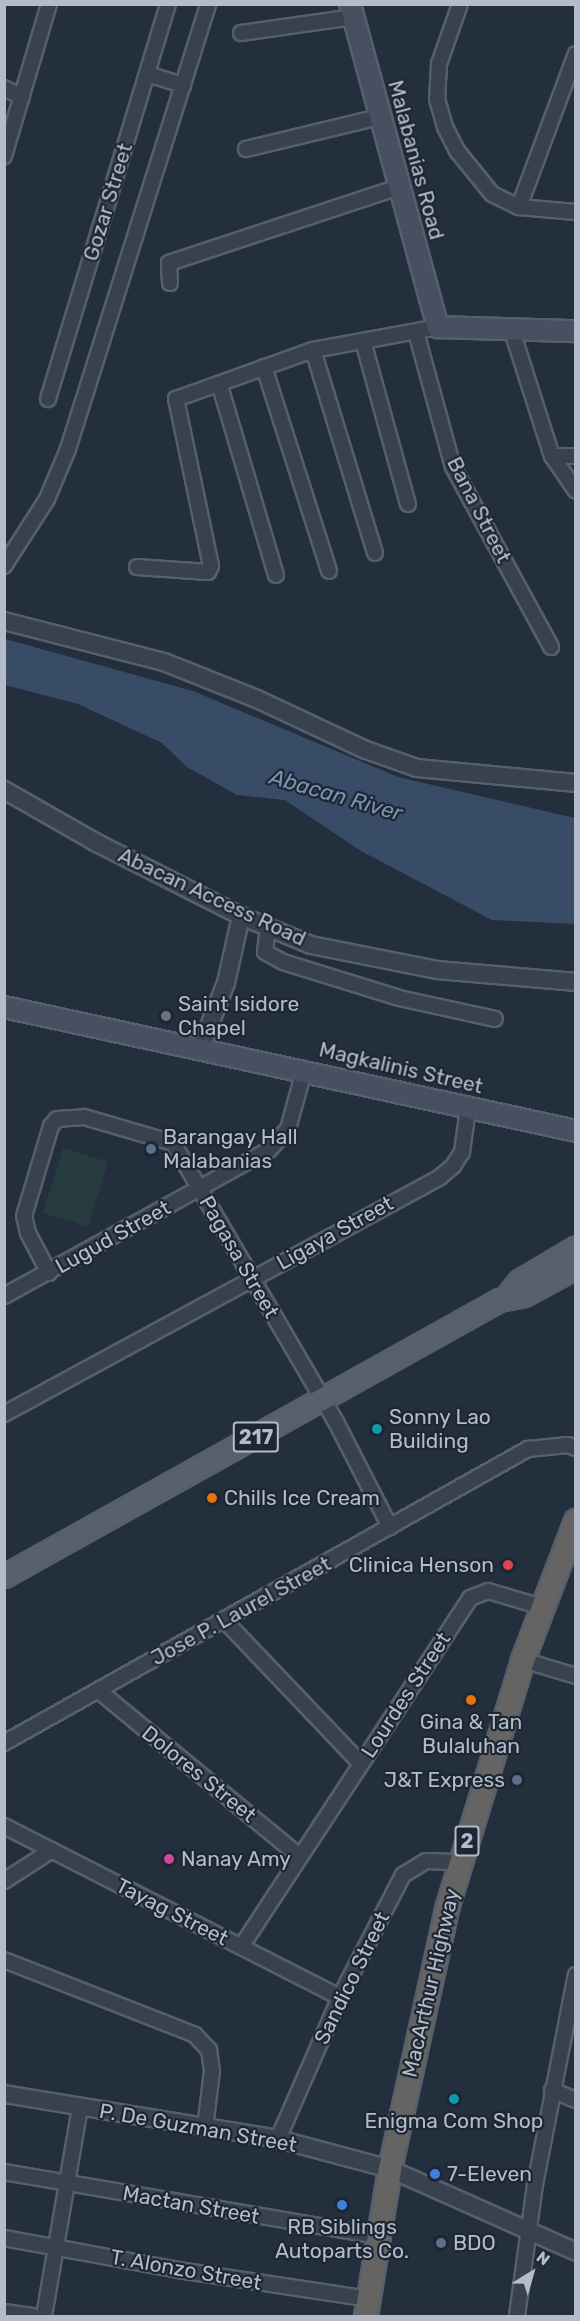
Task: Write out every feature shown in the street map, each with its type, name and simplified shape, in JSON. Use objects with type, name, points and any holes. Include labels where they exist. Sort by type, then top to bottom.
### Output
[{"type":"highway","name":"MacArthur Highway","points":[[367,2308],[390,2169],[429,1983],[461,1862],[523,1660],[576,1521]]},
{"type":"main road","name":"Malabanias Road","points":[[352,11],[438,327]]},
{"type":"main road","points":[[438,327],[576,332]]},
{"type":"main road","name":"Magkalinis Street","points":[[4,1007],[201,1047],[576,1131]]},
{"type":"main road","name":"217","points":[[4,1576],[506,1297],[519,1281],[576,1247]]},
{"type":"main road","name":"217","points":[[506,1297],[524,1295],[576,1268]]},
{"type":"street","points":[[4,156],[49,4]]},
{"type":"street","name":"Gozar Street","points":[[48,399],[168,4]]},
{"type":"street","points":[[4,566],[46,499],[68,449],[208,4]]},
{"type":"street","points":[[460,4],[439,64],[437,99],[445,127],[476,178],[492,194],[519,207],[576,212]]},
{"type":"street","points":[[241,33],[352,11]]},
{"type":"street","points":[[519,207],[576,54]]},
{"type":"street","points":[[147,74],[183,85]]},
{"type":"street","points":[[4,88],[22,97]]},
{"type":"street","points":[[246,149],[379,117]]},
{"type":"street","points":[[170,283],[170,263],[399,187]]},
{"type":"street","points":[[137,567],[209,571],[211,562],[175,401],[313,350],[438,327]]},
{"type":"street","points":[[512,331],[552,456],[576,491]]},
{"type":"street","name":"Bana Street","points":[[416,332],[453,466],[550,647]]},
{"type":"street","points":[[363,341],[408,504]]},
{"type":"street","points":[[313,350],[375,553]]},
{"type":"street","points":[[264,367],[329,571]]},
{"type":"street","points":[[220,386],[276,575]]},
{"type":"street","points":[[552,456],[576,456]]},
{"type":"street","points":[[4,621],[164,662],[257,699],[366,750],[417,768],[576,783]]},
{"type":"street","name":"Abacan Access Road","points":[[4,790],[95,842],[241,916],[311,945],[380,961],[576,982]]},
{"type":"street","points":[[201,1047],[226,983],[241,916]]},
{"type":"street","points":[[268,927],[265,952],[283,962],[399,998],[495,1019]]},
{"type":"street","name":"Lugud Street","points":[[4,1296],[200,1190],[279,1141],[288,1129],[304,1071]]},
{"type":"street","name":"Ligaya Street","points":[[4,1414],[453,1166],[462,1152],[468,1108]]},
{"type":"street","name":"Pagasa Street","points":[[49,1273],[28,1233],[24,1215],[51,1126],[57,1119],[84,1117],[173,1143],[322,1400],[390,1527]]},
{"type":"street","name":"Jose P. Laurel Street","points":[[4,1743],[528,1449],[568,1445],[576,1448]]},
{"type":"street","name":"Lourdes Street","points":[[241,1947],[470,1598],[488,1591],[542,1607]]},
{"type":"street","points":[[225,1621],[361,1764]]},
{"type":"street","points":[[523,1660],[576,1676]]},
{"type":"street","name":"Dolores Street","points":[[99,1691],[300,1856]]},
{"type":"street","name":"Tayag Street","points":[[4,1826],[340,1997]]},
{"type":"street","points":[[4,1881],[52,1850]]},
{"type":"street","name":"Sandico Street","points":[[278,2139],[340,1997],[403,1875],[426,1861],[461,1862]]},
{"type":"street","points":[[4,1960],[195,2035],[209,2050],[212,2071],[205,2128]]},
{"type":"street","points":[[517,2316],[528,2232],[552,2090],[573,2001],[576,1975]]},
{"type":"street","points":[[552,2090],[576,2100]]},
{"type":"street","name":"P. De Guzman Street","points":[[4,2094],[278,2139],[390,2169],[576,2252]]},
{"type":"street","points":[[44,2316],[80,2107]]},
{"type":"street","name":"Mactan Street","points":[[4,2172],[379,2236]]},
{"type":"street","name":"T. Alonzo Street","points":[[4,2238],[367,2308]]},
{"type":"street","points":[[4,2312],[33,2316]]},
{"type":"green space","points":[[63,1148],[108,1162],[88,1227],[43,1213]]},
{"type":"water","name":"Abacan River","points":[[5,639],[193,691],[398,777],[575,818],[575,924],[492,920],[361,851],[285,800],[237,795],[187,767],[162,743],[78,704],[5,685]]},
{"type":"place","name":"Saint Isidore Chapel","points":[[166,1016]]},
{"type":"place","name":"Barangay Hall Malabanias","points":[[151,1149]]},
{"type":"place","name":"Sonny Lao Building","points":[[377,1429]]},
{"type":"place","name":"Chills Ice Cream","points":[[212,1498]]},
{"type":"place","name":"Clinica Henson","points":[[508,1565]]},
{"type":"place","name":"Gina & Tan Bulaluhan","points":[[471,1700]]},
{"type":"place","name":"J&T Express","points":[[517,1780]]},
{"type":"place","name":"Nanay Amy","points":[[169,1859]]},
{"type":"place","name":"Enigma Com Shop","points":[[454,2099]]},
{"type":"place","name":"7-Eleven","points":[[435,2174]]},
{"type":"place","name":"RB Siblings Autoparts Co.","points":[[342,2205]]},
{"type":"place","name":"BDO","points":[[441,2243]]}]
